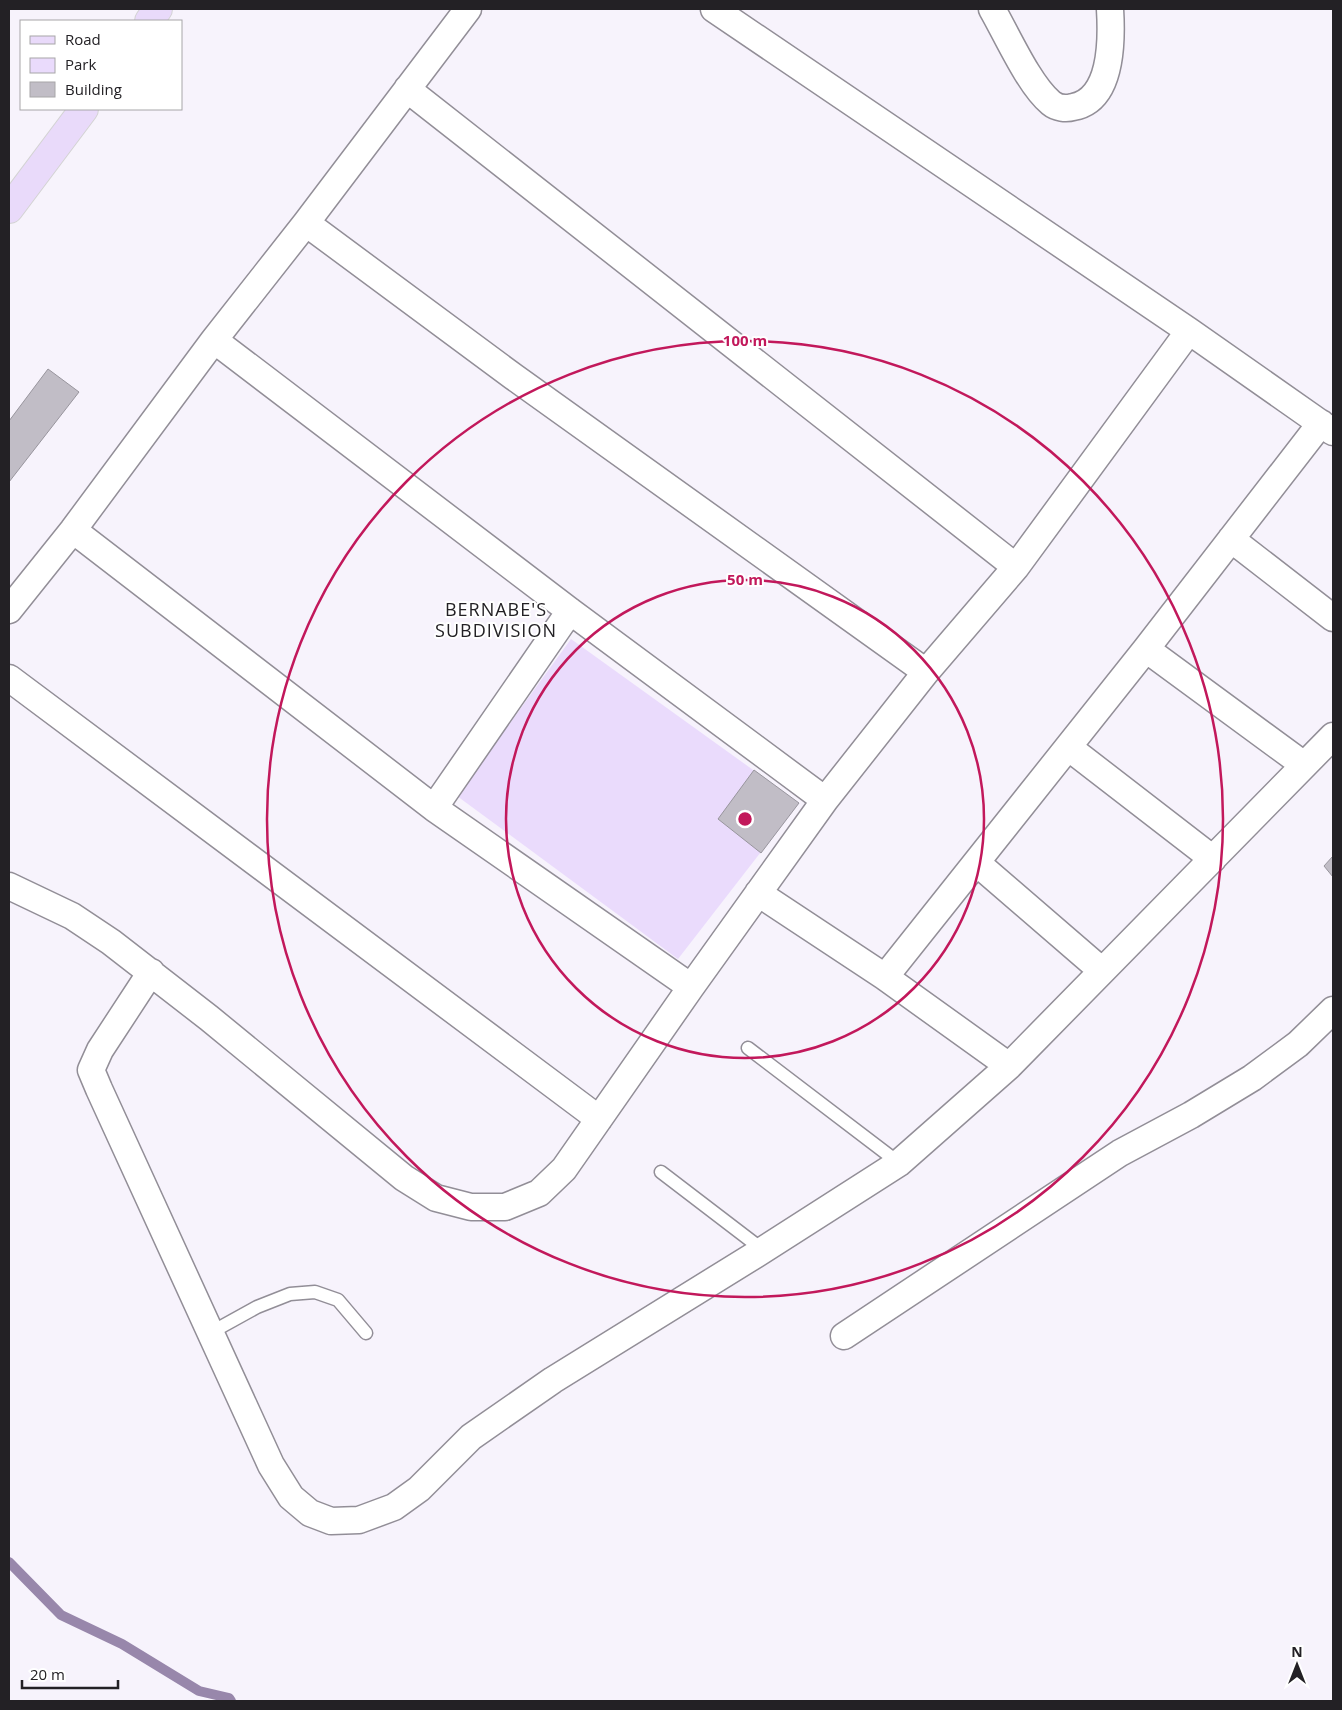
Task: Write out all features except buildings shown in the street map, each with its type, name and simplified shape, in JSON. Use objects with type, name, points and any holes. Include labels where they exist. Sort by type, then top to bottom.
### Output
[{"type":"main road","points":[[150,20],[158,9]]},
{"type":"main road","points":[[9,209],[83,110]]},
{"type":"street","points":[[9,610],[73,530],[214,340],[306,223],[468,9]]},
{"type":"street","points":[[714,9],[1189,331],[1327,427],[1231,539],[1068,748],[885,977]]},
{"type":"street","points":[[992,9],[1036,88],[1052,105],[1066,108],[1083,105],[1096,94],[1106,75],[1111,28],[1110,9]]},
{"type":"street","points":[[407,89],[1016,568]]},
{"type":"street","points":[[306,223],[514,377],[926,672]]},
{"type":"street","points":[[9,886],[72,916],[111,942],[151,972],[396,1172],[436,1198],[471,1206],[506,1206],[539,1193],[564,1170],[690,987],[826,800],[926,672],[1016,568],[1189,331]]},
{"type":"street","points":[[214,340],[570,611],[826,800]]},
{"type":"street","points":[[73,530],[434,808],[690,987]]},
{"type":"street","points":[[1231,539],[1333,618]]},
{"type":"street","points":[[434,808],[570,611]]},
{"type":"street","points":[[1146,649],[1304,765]]},
{"type":"street","points":[[9,678],[599,1119]]},
{"type":"street","points":[[151,972],[100,1050],[92,1070],[99,1089],[271,1465],[291,1497],[310,1512],[331,1521],[359,1520],[394,1507],[419,1489],[471,1437],[552,1380],[763,1250],[899,1162],[1009,1066],[1333,736]]},
{"type":"street","points":[[1068,748],[1213,859]]},
{"type":"street","points":[[977,863],[1102,970]]},
{"type":"street","points":[[758,892],[885,977],[1009,1066]]},
{"type":"street","points":[[844,1336],[1120,1153],[1191,1115],[1252,1078],[1298,1044],[1333,1010]]},
{"type":"lane","points":[[748,1048],[899,1162]]},
{"type":"lane","points":[[661,1172],[763,1250]]},
{"type":"lane","points":[[210,1332],[257,1307],[290,1294],[315,1292],[338,1300],[366,1332]]},
{"type":"green space","points":[[571,639],[799,803],[678,959],[457,796]]},
{"type":"waterway","points":[[9,1562],[61,1615],[122,1644],[199,1691],[229,1698],[231,1701]]},
{"type":"district","name":"BERNABE'S SUBDIVISION","points":[[496,619]]}]
